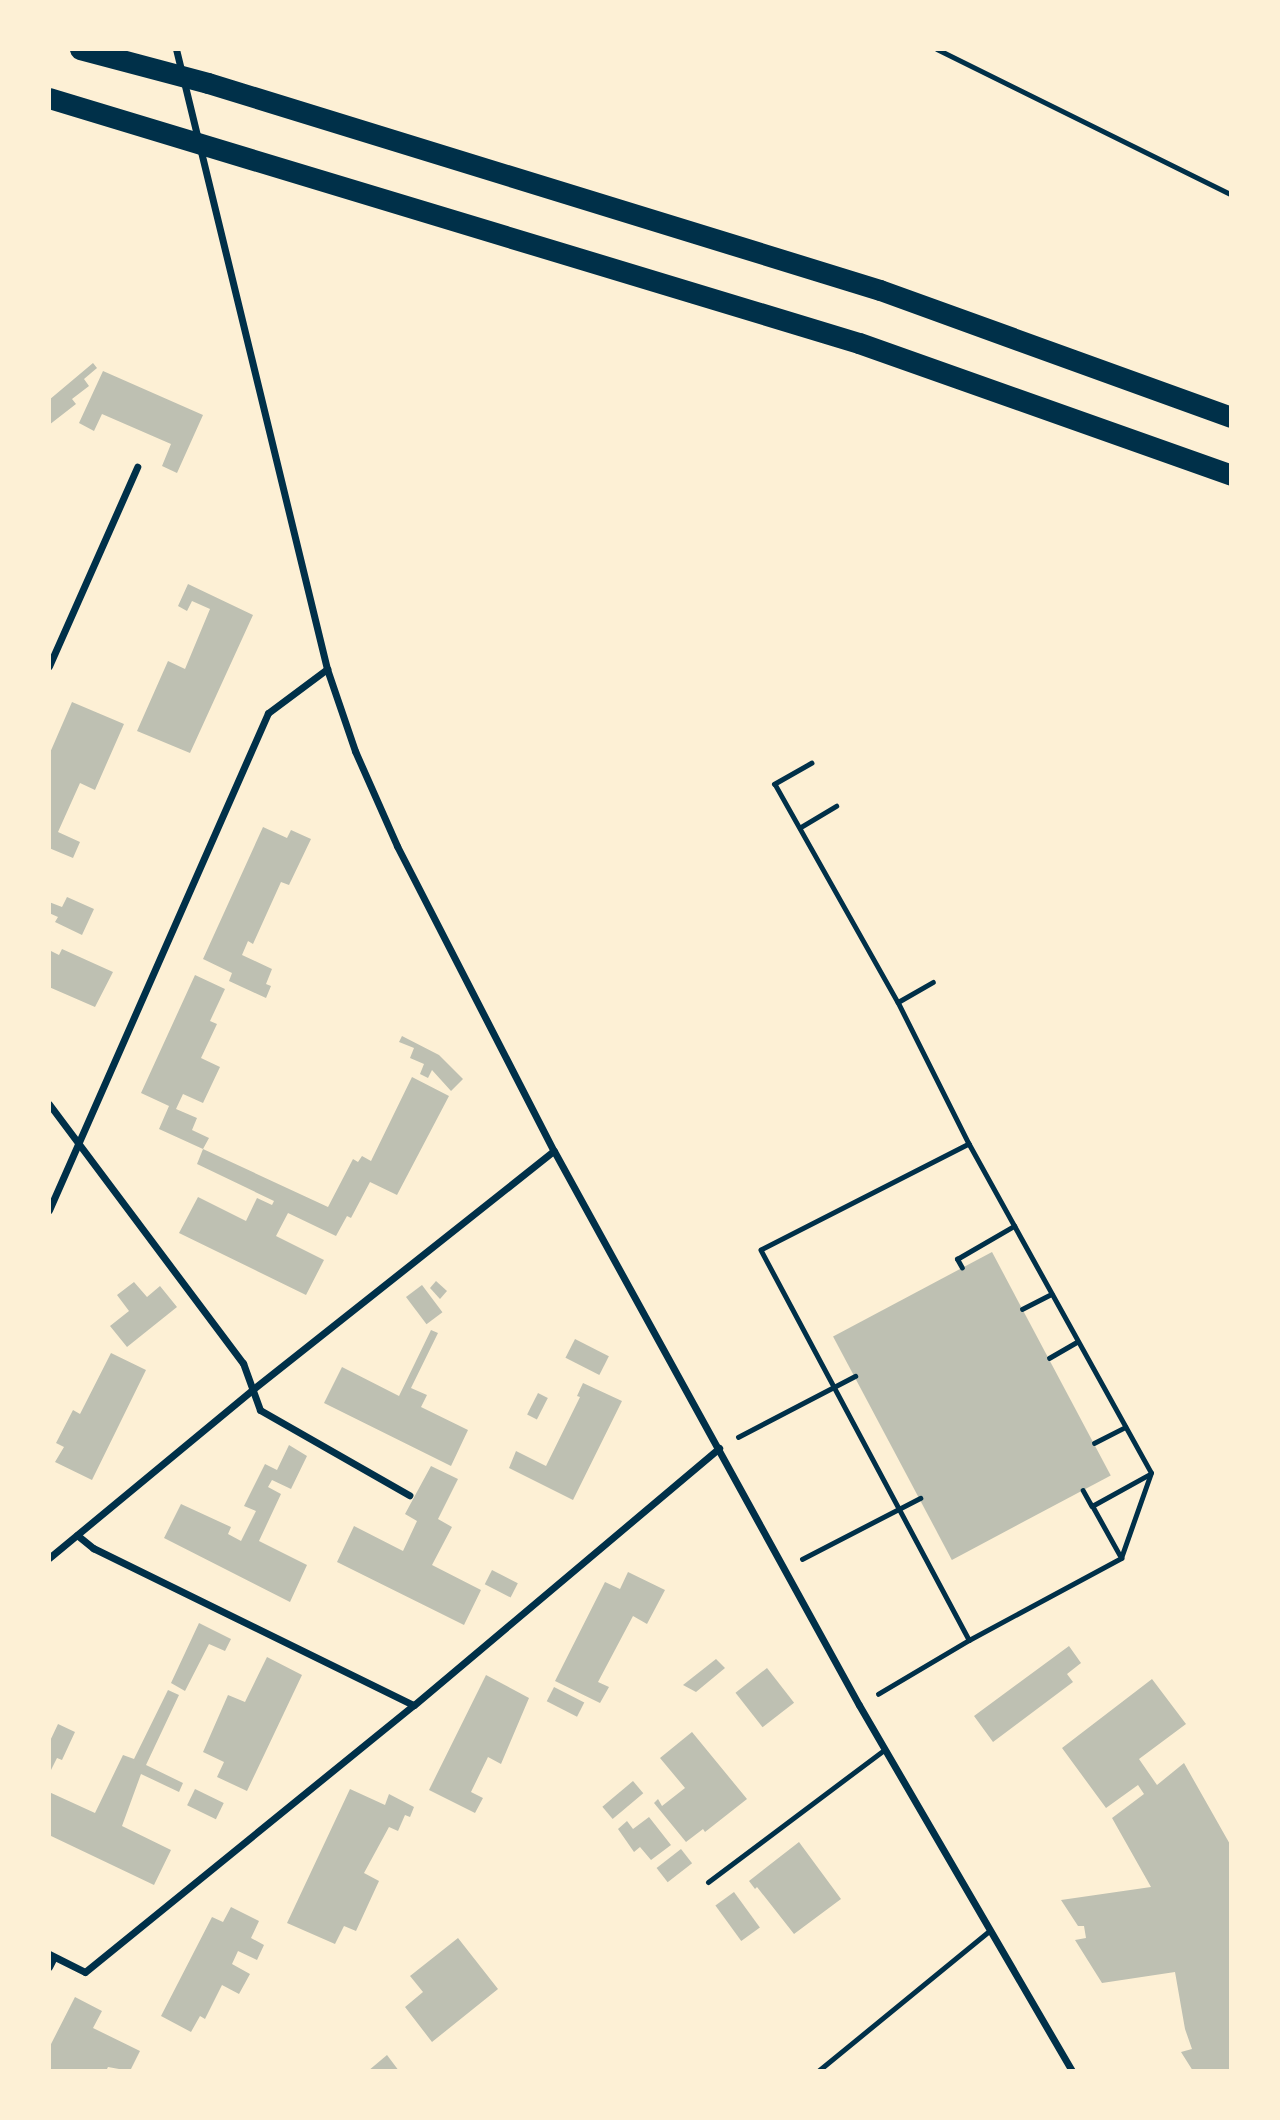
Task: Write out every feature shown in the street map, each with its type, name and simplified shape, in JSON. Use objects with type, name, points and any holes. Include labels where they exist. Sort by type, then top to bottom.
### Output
[{"type":"highway","points":[[80,49],[208,83],[880,290],[1231,417]]},
{"type":"highway","points":[[49,98],[859,343],[1231,475]]},
{"type":"street","points":[[176,49],[327,669],[355,751],[397,846],[554,1151],[859,1705],[1072,2071]]},
{"type":"street","points":[[49,666],[137,467]]},
{"type":"street","points":[[49,1210],[268,713],[327,669]]},
{"type":"street","points":[[49,1104],[243,1363],[260,1410],[409,1495]]},
{"type":"street","points":[[49,1558],[252,1390],[554,1151]]},
{"type":"street","points":[[49,1967],[52,1955],[85,1972],[414,1705],[719,1448]]},
{"type":"street","points":[[77,1535],[93,1548],[414,1705]]},
{"type":"lane","points":[[708,1882],[884,1750]]},
{"type":"lane","points":[[818,2071],[989,1931]]},
{"type":"path","points":[[937,49],[1231,194]]},
{"type":"path","points":[[812,763],[775,784],[898,1002],[969,1144],[1151,1474],[1121,1558],[969,1640],[859,1705]]},
{"type":"path","points":[[801,827],[836,806]]},
{"type":"path","points":[[898,1002],[933,982]]},
{"type":"path","points":[[969,1144],[761,1250],[832,1388],[969,1640]]},
{"type":"path","points":[[962,1268],[957,1259],[1014,1226]]},
{"type":"path","points":[[1022,1309],[1051,1294]]},
{"type":"path","points":[[1049,1358],[1077,1342]]},
{"type":"path","points":[[719,1448],[855,1376]]},
{"type":"path","points":[[1094,1443],[1125,1427]]},
{"type":"path","points":[[1092,1506],[1151,1474]]},
{"type":"path","points":[[1083,1490],[1121,1558]]},
{"type":"path","points":[[785,1568],[920,1498]]},
{"type":"building","points":[[93,363],[97,368],[84,379],[89,386],[72,399],[76,404],[49,425],[49,400]]},
{"type":"building","points":[[103,371],[203,415],[177,473],[162,466],[171,444],[102,414],[94,431],[79,423]]},
{"type":"building","points":[[188,584],[253,615],[190,753],[137,731],[168,661],[185,669],[210,609],[192,601],[187,611],[178,606]]},
{"type":"building","points":[[72,702],[124,724],[95,790],[80,783],[58,832],[80,842],[73,858],[49,848],[49,755]]},
{"type":"building","points":[[263,827],[287,838],[291,830],[311,839],[289,885],[281,882],[253,944],[248,941],[242,955],[272,969],[266,984],[271,986],[266,998],[229,981],[232,973],[203,959]]},
{"type":"building","points":[[67,897],[94,909],[82,935],[55,922],[58,917],[49,913],[49,902],[62,907]]},
{"type":"building","points":[[62,949],[113,972],[95,1007],[49,987],[49,950],[59,955]]},
{"type":"building","points":[[195,975],[225,989],[210,1021],[217,1024],[201,1058],[220,1067],[203,1103],[183,1094],[176,1109],[197,1118],[192,1130],[209,1138],[203,1149],[159,1129],[169,1106],[141,1093]]},
{"type":"building","points":[[402,1036],[439,1055],[463,1079],[451,1091],[432,1070],[428,1078],[420,1074],[424,1064],[410,1058],[414,1048],[399,1042]]},
{"type":"building","points":[[412,1077],[449,1096],[397,1195],[370,1182],[351,1218],[347,1216],[336,1236],[288,1213],[276,1236],[324,1260],[306,1295],[179,1233],[198,1197],[246,1221],[257,1198],[272,1205],[274,1201],[197,1164],[203,1149],[328,1207],[353,1159],[358,1162],[362,1156],[371,1161]]},
{"type":"building","points":[[992,1252],[1111,1475],[952,1560],[833,1337]]},
{"type":"building","points":[[436,1281],[447,1291],[440,1299],[430,1288]]},
{"type":"building","points":[[134,1282],[147,1297],[160,1286],[177,1307],[127,1347],[110,1326],[129,1311],[117,1295]]},
{"type":"building","points":[[422,1285],[442,1312],[426,1324],[406,1297]]},
{"type":"building","points":[[431,1330],[438,1333],[411,1388],[427,1395],[421,1407],[468,1430],[451,1466],[324,1403],[342,1367],[399,1396]]},
{"type":"building","points":[[575,1339],[609,1356],[599,1375],[565,1358]]},
{"type":"building","points":[[111,1353],[146,1370],[92,1480],[55,1462],[64,1447],[56,1443],[73,1410],[80,1414]]},
{"type":"building","points":[[583,1383],[622,1401],[573,1500],[509,1468],[516,1451],[546,1466],[580,1397],[577,1396]]},
{"type":"building","points":[[538,1393],[548,1398],[537,1419],[527,1414]]},
{"type":"building","points":[[289,1445],[307,1456],[291,1489],[272,1480],[268,1487],[281,1494],[259,1541],[307,1565],[290,1602],[164,1538],[181,1504],[231,1527],[228,1534],[241,1541],[256,1511],[244,1506],[265,1464],[277,1470]]},
{"type":"building","points":[[431,1466],[458,1479],[438,1519],[452,1527],[432,1565],[481,1590],[464,1625],[337,1562],[354,1526],[403,1551],[417,1521],[405,1514]]},
{"type":"building","points":[[492,1570],[518,1583],[511,1597],[485,1584]]},
{"type":"building","points":[[628,1572],[665,1590],[647,1624],[633,1616],[598,1682],[609,1687],[600,1703],[555,1681],[605,1582],[620,1589]]},
{"type":"building","points":[[199,1623],[231,1639],[225,1651],[209,1644],[185,1691],[171,1683]]},
{"type":"building","points":[[1069,1646],[1081,1663],[1067,1674],[1073,1682],[993,1742],[974,1716]]},
{"type":"building","points":[[267,1657],[302,1675],[247,1791],[217,1777],[224,1762],[203,1752],[228,1695],[245,1702]]},
{"type":"building","points":[[716,1659],[725,1668],[696,1692],[683,1685]]},
{"type":"building","points":[[767,1668],[794,1703],[763,1727],[735,1693]]},
{"type":"building","points":[[486,1675],[529,1698],[501,1764],[488,1757],[471,1792],[483,1798],[475,1813],[429,1790]]},
{"type":"building","points":[[1152,1679],[1186,1724],[1139,1759],[1157,1785],[1184,1763],[1231,1846],[1231,2071],[1193,2071],[1181,2052],[1192,2049],[1185,2029],[1175,1972],[1102,1983],[1075,1940],[1086,1938],[1084,1926],[1078,1926],[1061,1900],[1151,1887],[1112,1818],[1144,1794],[1138,1785],[1106,1808],[1062,1748]]},
{"type":"building","points":[[554,1687],[584,1702],[577,1717],[547,1701]]},
{"type":"building","points":[[168,1690],[179,1695],[146,1765],[183,1783],[179,1792],[141,1774],[122,1826],[171,1850],[154,1885],[49,1835],[49,1792],[95,1813],[123,1755],[134,1759]]},
{"type":"building","points":[[58,1724],[75,1732],[62,1760],[57,1758],[49,1774],[49,1743]]},
{"type":"building","points":[[692,1732],[747,1799],[705,1832],[703,1829],[686,1842],[654,1803],[658,1799],[662,1806],[685,1788],[660,1758]]},
{"type":"building","points":[[633,1781],[643,1793],[613,1819],[602,1807]]},
{"type":"building","points":[[195,1789],[224,1803],[216,1819],[187,1805]]},
{"type":"building","points":[[350,1789],[385,1805],[389,1794],[414,1807],[410,1817],[405,1815],[398,1831],[389,1827],[364,1873],[379,1881],[356,1931],[344,1926],[335,1944],[287,1923]]},
{"type":"building","points":[[649,1817],[671,1845],[651,1860],[640,1847],[634,1852],[618,1829],[627,1821],[633,1829]]},
{"type":"building","points":[[799,1842],[841,1899],[794,1934],[757,1887],[755,1889],[749,1881]]},
{"type":"building","points":[[681,1849],[692,1863],[668,1882],[657,1868]]},
{"type":"building","points":[[734,1892],[760,1928],[741,1941],[715,1906]]},
{"type":"building","points":[[231,1907],[259,1921],[251,1938],[264,1945],[257,1960],[238,1951],[232,1964],[250,1974],[239,1994],[222,1985],[205,2019],[200,2016],[191,2032],[161,2016],[212,1917],[223,1922]]},
{"type":"building","points":[[458,1938],[498,1989],[432,2042],[405,2007],[423,1992],[410,1976]]},
{"type":"building","points":[[75,1997],[102,2011],[93,2028],[140,2051],[130,2071],[108,2067],[106,2071],[49,2071],[49,2048]]},
{"type":"building","points":[[387,2055],[399,2071],[368,2071]]}]
